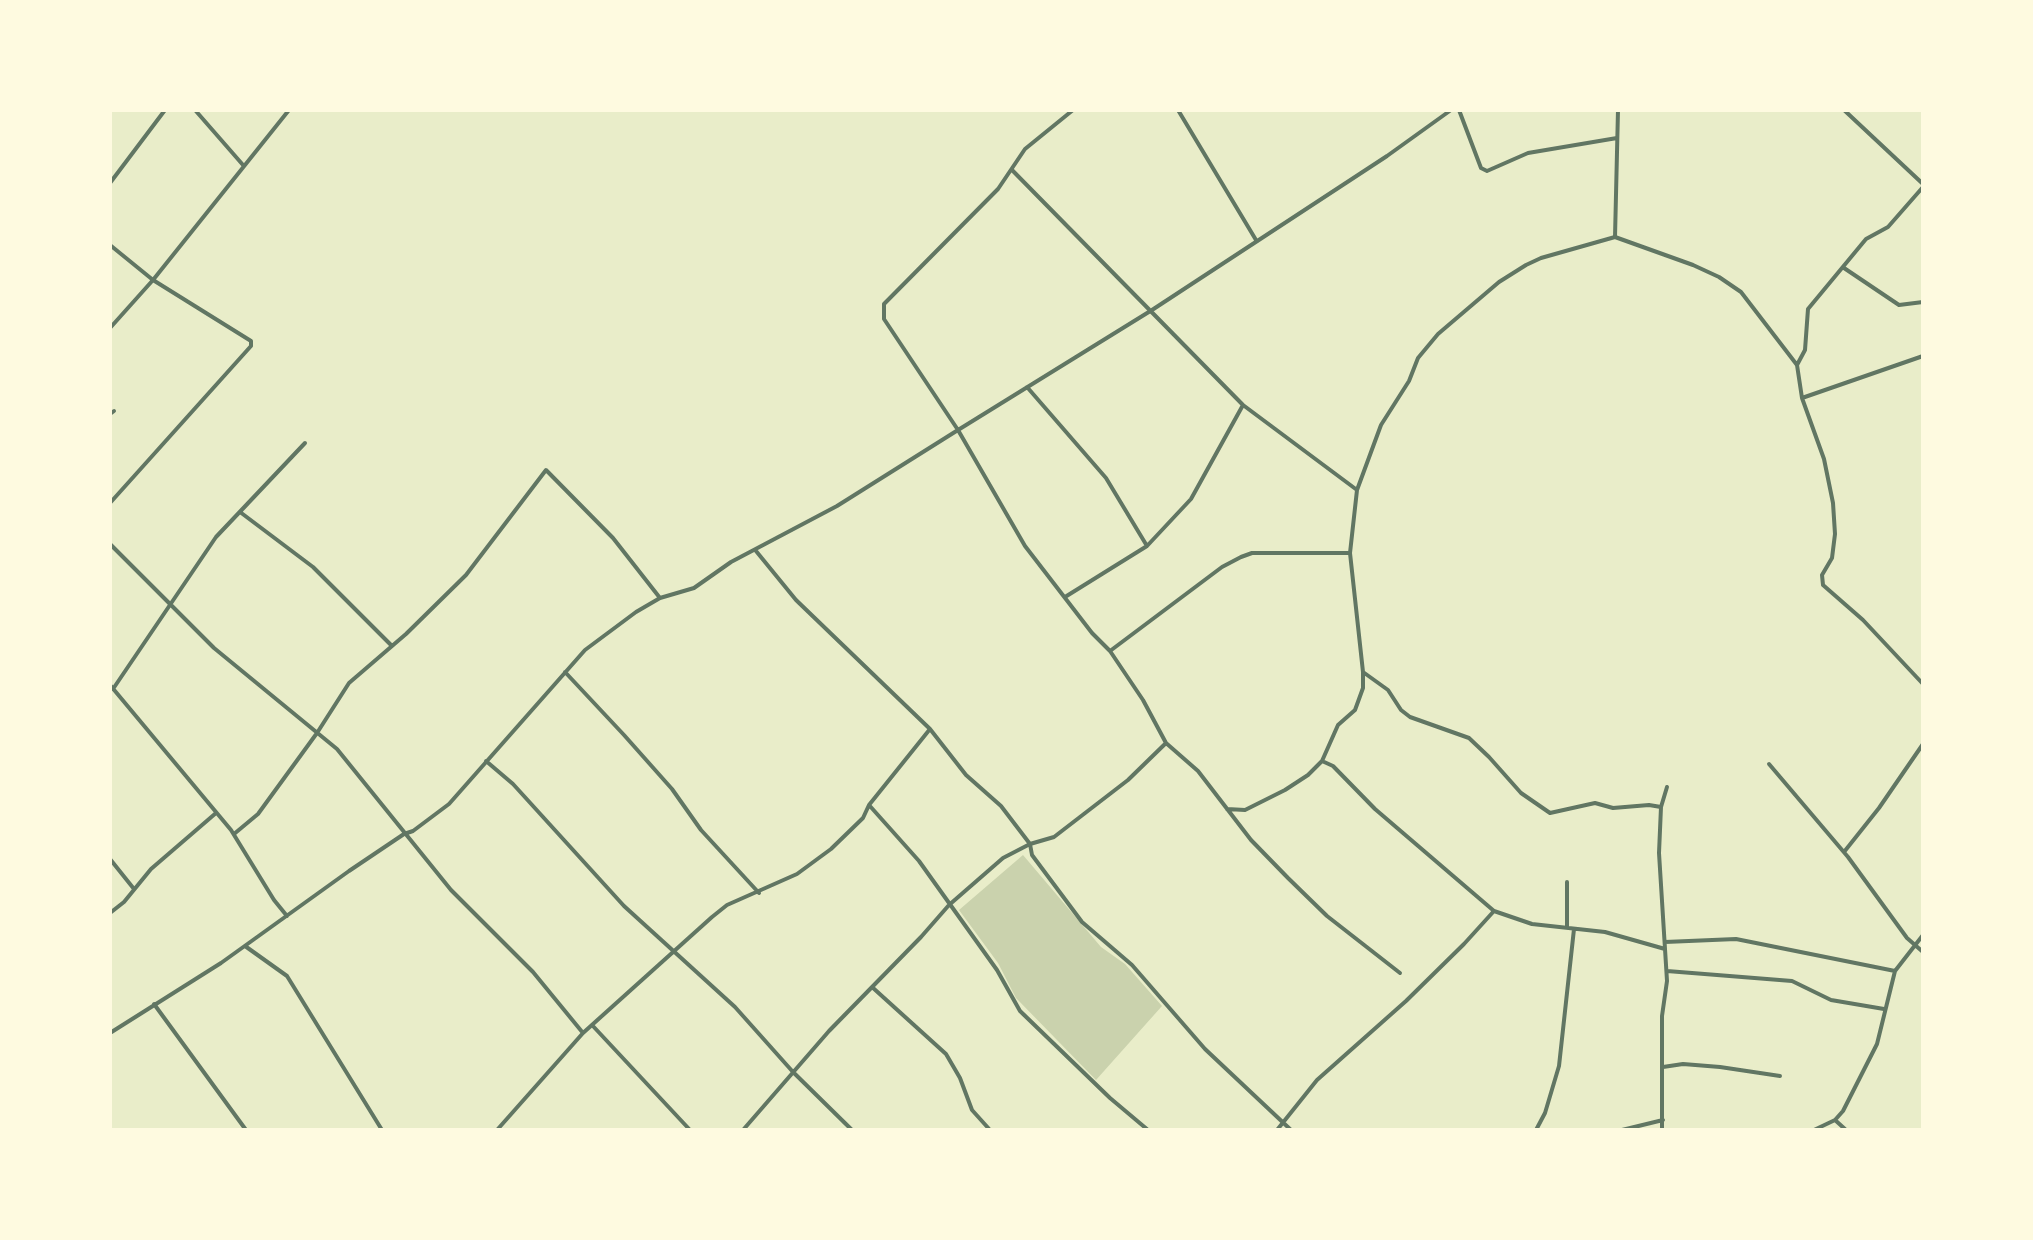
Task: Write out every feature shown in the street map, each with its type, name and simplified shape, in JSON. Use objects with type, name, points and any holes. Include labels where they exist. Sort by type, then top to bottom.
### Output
[{"type":"street","points":[[110,183],[165,110]]},
{"type":"street","points":[[195,110],[244,165]]},
{"type":"street","points":[[110,328],[153,280],[289,110]]},
{"type":"street","points":[[1073,110],[1025,149],[998,189],[884,304],[884,319],[958,430],[1025,546],[1092,633],[1110,651],[1143,700],[1166,743],[1198,771],[1251,840],[1327,916],[1400,973]]},
{"type":"street","points":[[1178,110],[1256,240]]},
{"type":"street","points":[[110,1033],[245,946],[449,804],[585,650],[636,612],[660,598],[694,588],[731,562],[837,506],[1152,310],[1387,156],[1451,110]]},
{"type":"street","points":[[1459,110],[1481,168],[1487,171],[1528,153],[1617,138]]},
{"type":"street","points":[[1615,237],[1618,110]]},
{"type":"street","points":[[1797,365],[1805,350],[1808,309],[1866,239],[1888,227],[1923,186],[1844,110]]},
{"type":"street","points":[[1012,170],[1243,405],[1357,490]]},
{"type":"street","points":[[1227,809],[1245,810],[1308,775],[1322,761],[1338,725],[1355,710],[1361,698],[1363,672],[1350,553],[1357,490],[1387,413],[1409,381],[1418,358],[1445,327],[1499,282],[1526,265],[1615,237],[1693,265],[1741,292],[1797,365],[1802,398],[1824,459],[1833,503],[1834,545],[1832,558],[1822,575],[1823,585],[1863,620],[1923,684]]},
{"type":"street","points":[[110,245],[153,280],[251,341],[251,346],[110,503]]},
{"type":"street","points":[[1844,268],[1899,305],[1923,302]]},
{"type":"street","points":[[1802,398],[1923,356]]},
{"type":"street","points":[[1027,387],[1106,478],[1147,546]]},
{"type":"street","points":[[1065,597],[1147,546],[1191,499],[1243,405]]},
{"type":"street","points":[[287,916],[234,834],[112,687],[216,537],[305,443]]},
{"type":"street","points":[[234,834],[258,814],[349,683],[466,575],[546,470],[613,538],[660,598]]},
{"type":"street","points":[[240,512],[313,567],[392,645]]},
{"type":"street","points":[[110,544],[252,681],[337,749],[451,890],[533,972],[583,1033]]},
{"type":"street","points":[[755,550],[796,600],[930,729],[966,775],[1001,806],[1030,844],[1032,855],[1082,922],[1132,965],[1205,1049],[1291,1130]]},
{"type":"street","points":[[1110,651],[1222,567],[1241,557],[1252,553],[1350,553]]},
{"type":"street","points":[[565,672],[672,789],[701,830],[759,893]]},
{"type":"street","points":[[1363,672],[1388,690],[1401,710],[1410,717],[1469,738],[1521,793],[1550,813],[1595,803],[1613,808],[1661,807]]},
{"type":"street","points":[[497,1130],[583,1033],[727,905],[797,874],[831,849],[863,818],[869,805],[930,729]]},
{"type":"street","points":[[743,1130],[949,905],[1003,858],[1030,844],[1054,837],[1128,780],[1166,743]]},
{"type":"street","points":[[1844,852],[1923,744]]},
{"type":"street","points":[[486,761],[513,784],[624,906],[735,1007],[793,1072],[852,1130]]},
{"type":"street","points":[[1322,761],[1333,766],[1375,809],[1494,911],[1532,924],[1623,935],[1665,949]]},
{"type":"street","points":[[1769,764],[1923,952]]},
{"type":"street","points":[[1662,1130],[1662,1016],[1667,971],[1659,872],[1661,807],[1667,787]]},
{"type":"street","points":[[869,805],[919,861],[997,970],[1020,1011],[1110,1098],[1148,1130]]},
{"type":"street","points":[[110,913],[124,902],[151,869],[216,813]]},
{"type":"street","points":[[110,859],[134,889]]},
{"type":"street","points":[[1567,882],[1567,929]]},
{"type":"street","points":[[1277,1130],[1317,1080],[1406,1001],[1494,911]]},
{"type":"street","points":[[1536,1130],[1545,1113],[1559,1066],[1574,929]]},
{"type":"street","points":[[1814,1130],[1835,1120],[1843,1111],[1877,1044],[1895,971],[1923,935]]},
{"type":"street","points":[[1665,942],[1736,939],[1895,971]]},
{"type":"street","points":[[245,946],[292,982],[382,1130]]},
{"type":"street","points":[[1667,971],[1792,981],[1831,1000],[1884,1009]]},
{"type":"street","points":[[872,987],[946,1054],[960,1078],[972,1110],[990,1130]]},
{"type":"street","points":[[154,1004],[246,1130]]},
{"type":"street","points":[[592,1025],[690,1130]]},
{"type":"street","points":[[1663,1067],[1695,1065],[1780,1076]]},
{"type":"street","points":[[1622,1130],[1663,1120]]},
{"type":"street","points":[[1835,1120],[1846,1130]]},
{"type":"green space","points":[[1023,855],[1101,947],[1125,964],[1162,1006],[1096,1080],[1016,998],[998,963],[959,910]]}]
